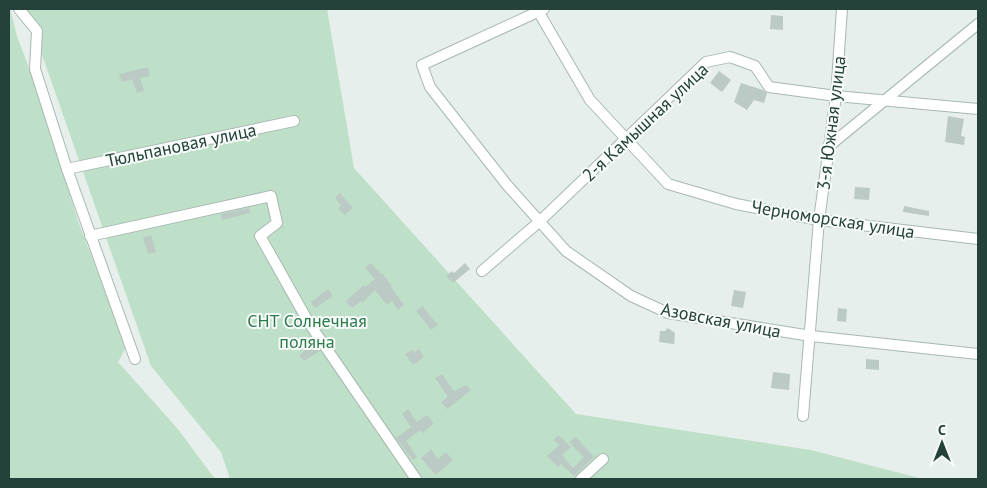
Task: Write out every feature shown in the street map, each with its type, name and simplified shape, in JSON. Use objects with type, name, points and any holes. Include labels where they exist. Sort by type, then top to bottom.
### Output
[{"type":"street","points":[[19,9],[37,31],[35,69],[90,236],[135,360]]},
{"type":"street","name":"3-я Южная улица","points":[[803,416],[819,220],[836,96],[842,9]]},
{"type":"street","name":"Азовская улица","points":[[541,10],[422,65],[430,88],[507,185],[566,251],[632,296],[668,313],[811,336],[978,354]]},
{"type":"street","name":"Черноморская улица","points":[[541,10],[590,100],[668,184],[736,204],[819,220],[978,239]]},
{"type":"street","points":[[829,146],[978,24]]},
{"type":"street","name":"2-я Камышная улица","points":[[482,271],[540,221],[706,62],[730,57],[755,66],[769,87],[836,96],[978,109]]},
{"type":"street","name":"Тюльпановая улица","points":[[67,169],[294,121]]},
{"type":"street","points":[[90,236],[271,196],[277,223],[260,236],[309,323],[416,479]]},
{"type":"street","points":[[580,479],[603,459]]},
{"type":"green space","points":[[9,9],[40,98],[78,221],[117,323],[125,349],[118,362],[177,428],[215,479],[9,479]]},
{"type":"green space","name":"СНТ Солнечная поляна","points":[[26,9],[327,9],[354,168],[576,414],[811,450],[923,479],[230,479],[221,452],[151,366]]},
{"type":"building","points":[[771,15],[783,16],[783,30],[770,29]]},
{"type":"building","points":[[148,67],[150,76],[140,78],[144,91],[137,93],[132,79],[122,82],[119,74]]},
{"type":"building","points":[[719,71],[731,80],[722,92],[710,83]]},
{"type":"building","points":[[741,83],[767,93],[764,103],[754,100],[747,110],[734,102]]},
{"type":"building","points":[[948,116],[964,119],[961,136],[965,137],[964,145],[945,142]]},
{"type":"building","points":[[855,187],[870,188],[869,200],[854,199]]},
{"type":"building","points":[[340,193],[353,208],[345,215],[338,208],[341,206],[335,197]]},
{"type":"building","points":[[904,206],[929,211],[929,216],[903,212]]},
{"type":"building","points":[[249,208],[250,213],[222,220],[221,214]]},
{"type":"building","points":[[151,235],[156,252],[148,254],[143,238]]},
{"type":"building","points":[[371,263],[382,273],[404,305],[398,310],[392,301],[387,305],[375,290],[362,303],[361,301],[352,308],[346,301],[364,285],[365,287],[375,279],[365,268]]},
{"type":"building","points":[[465,263],[470,269],[453,283],[446,276],[452,271],[454,273]]},
{"type":"building","points":[[328,289],[333,296],[315,308],[311,302]]},
{"type":"building","points":[[734,290],[746,292],[743,308],[731,306]]},
{"type":"building","points":[[422,306],[438,325],[431,330],[416,311]]},
{"type":"building","points":[[838,308],[847,309],[846,322],[837,321]]},
{"type":"building","points":[[668,328],[675,333],[674,344],[659,342],[660,331],[665,331]]},
{"type":"building","points":[[314,343],[320,351],[304,361],[299,355]]},
{"type":"building","points":[[419,349],[424,357],[413,365],[405,354],[412,350],[414,353]]},
{"type":"building","points":[[866,359],[879,360],[879,370],[866,369]]},
{"type":"building","points":[[773,372],[790,374],[789,390],[771,388]]},
{"type":"building","points":[[442,374],[454,391],[466,385],[471,390],[447,409],[441,402],[448,397],[435,378]]},
{"type":"building","points":[[408,409],[417,422],[427,415],[434,423],[423,433],[420,430],[406,441],[417,457],[413,460],[396,438],[411,427],[402,414]]},
{"type":"building","points":[[558,435],[571,447],[562,455],[573,468],[584,457],[569,442],[576,437],[594,457],[574,476],[561,464],[558,467],[547,456],[559,445],[554,440]]},
{"type":"building","points":[[431,449],[438,459],[446,452],[453,460],[436,475],[421,458]]}]
